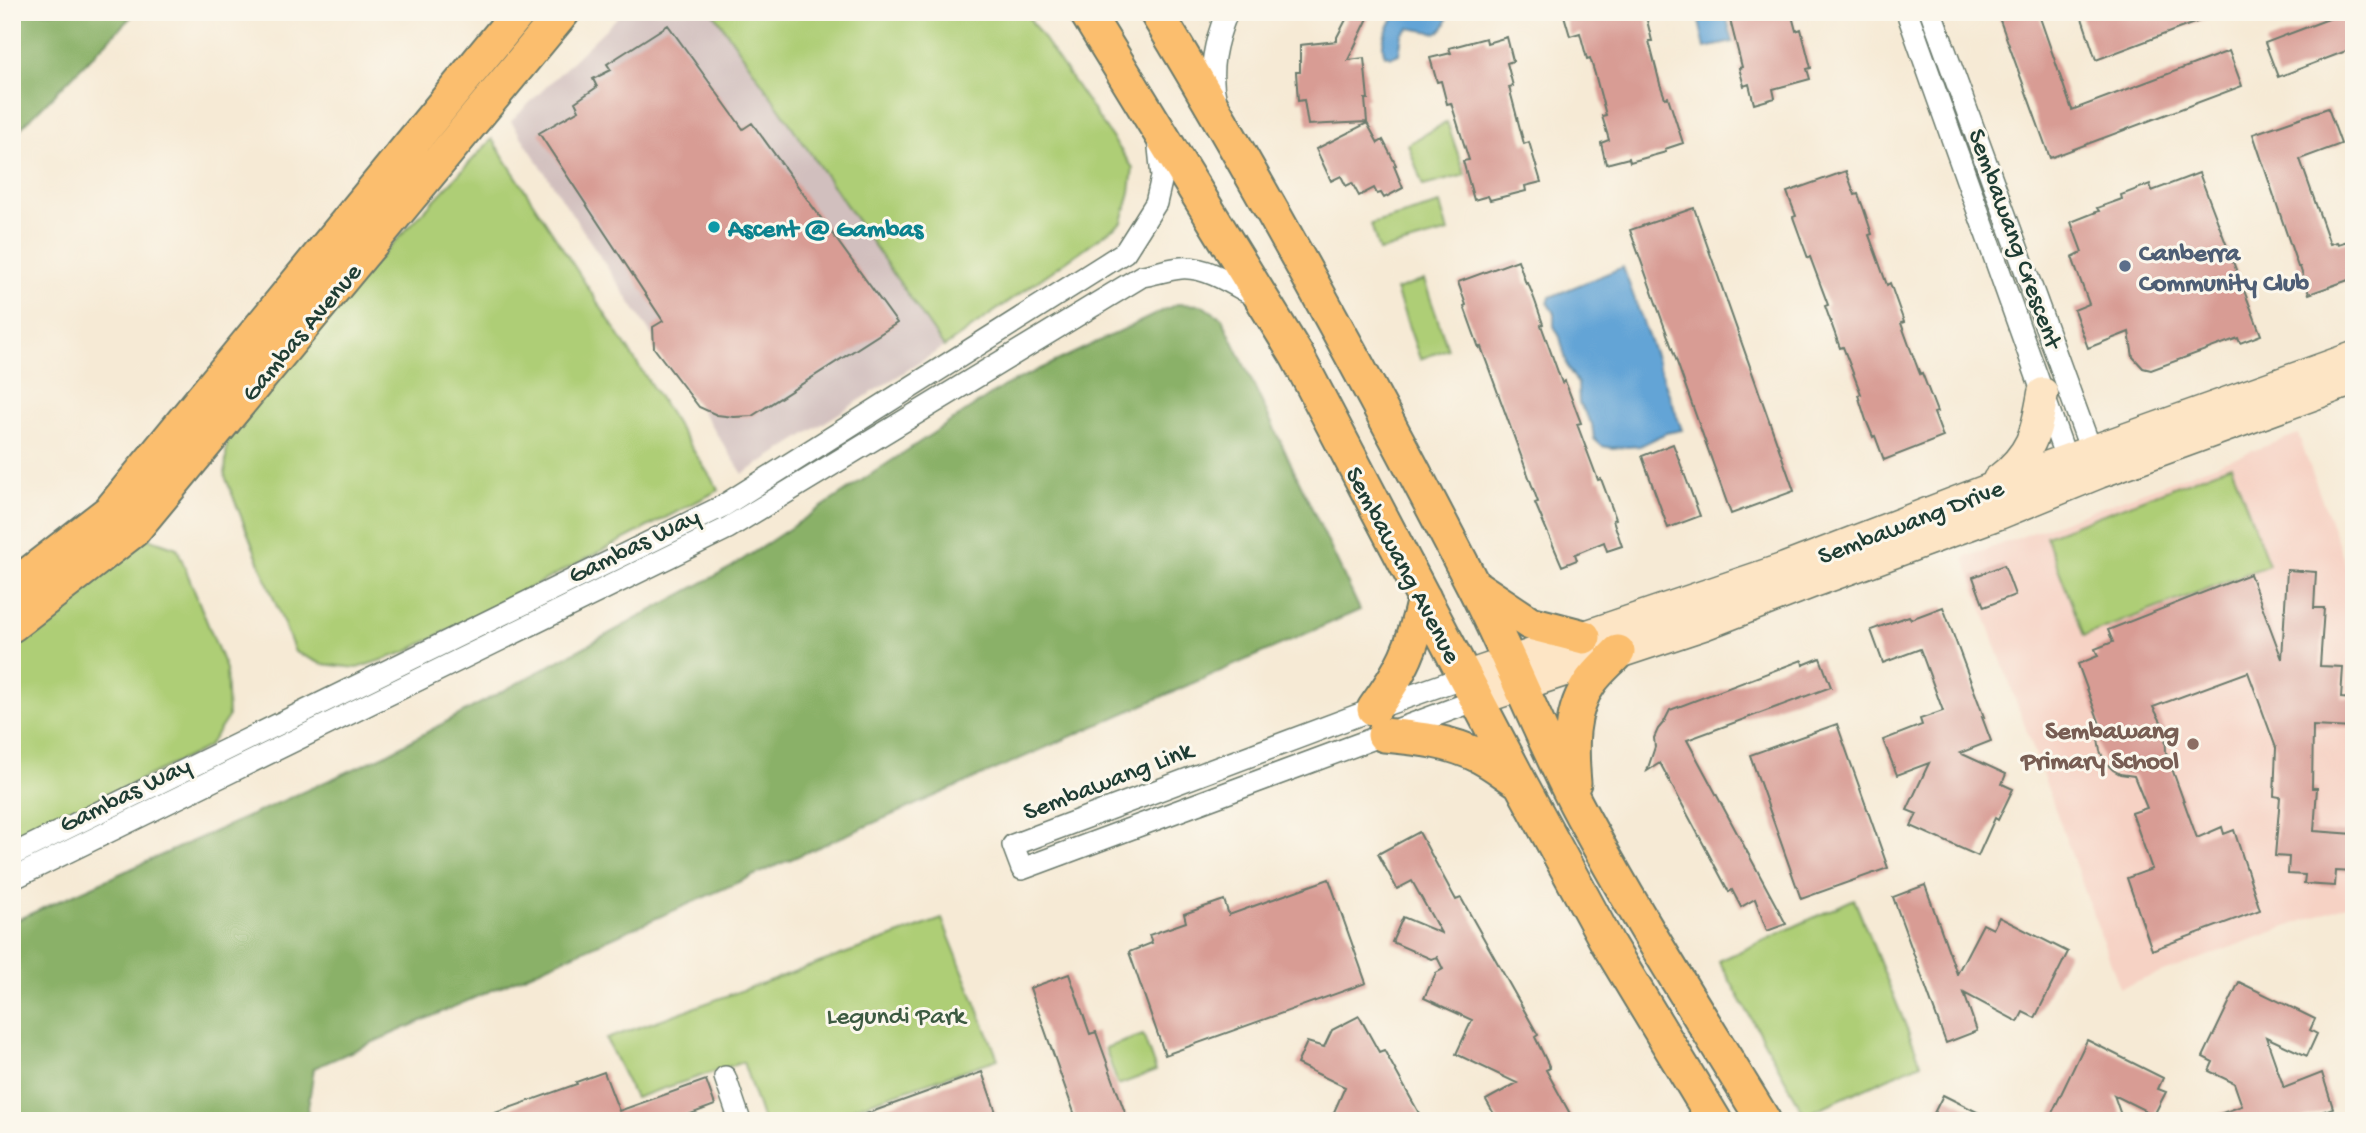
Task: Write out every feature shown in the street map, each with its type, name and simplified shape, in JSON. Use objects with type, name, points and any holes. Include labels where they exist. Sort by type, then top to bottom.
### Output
[{"type":"main road","name":"Gambas Avenue","points":[[12,587],[110,511],[519,12]]},
{"type":"main road","name":"Gambas Avenue","points":[[12,625],[133,531],[563,12]]},
{"type":"main road","name":"Sembawang Avenue","points":[[1086,12],[1297,356],[1608,944],[1715,1121]]},
{"type":"main road","name":"Sembawang Avenue","points":[[1156,12],[1220,117],[1341,334],[1473,585],[1575,803],[1647,929],[1764,1121]]},
{"type":"main road","name":"Sembawang Drive","points":[[1471,689],[1516,674],[1618,652],[1703,625],[1999,514],[2083,467],[2354,357]]},
{"type":"main road","name":"Sembawang Drive","points":[[1516,674],[1584,637],[1785,568],[1981,494],[2083,467],[2354,380]]},
{"type":"main road","points":[[1981,494],[2018,465],[2028,449],[2038,422],[2043,393]]},
{"type":"main road","points":[[1473,585],[1530,623],[1584,637]]},
{"type":"main road","points":[[1424,598],[1418,627],[1406,661],[1379,722],[1480,756],[1520,782]]},
{"type":"main road","points":[[1575,803],[1570,745],[1576,710],[1591,681],[1618,652]]},
{"type":"street","points":[[1220,117],[1212,66],[1219,32],[1227,12]]},
{"type":"street","name":"Sembawang Crescent","points":[[1907,12],[2043,393],[2083,467]]},
{"type":"street","name":"Sembawang Crescent","points":[[1931,12],[2083,467]]},
{"type":"street","name":"Gambas Way","points":[[12,855],[723,506],[1125,252],[1156,203],[1162,177],[1157,126]]},
{"type":"street","name":"Gambas Way","points":[[12,879],[729,528],[1142,276],[1190,268],[1221,278],[1263,300]]},
{"type":"street","name":"Sembawang Link","points":[[1379,722],[1022,869],[1013,845],[1471,689]]},
{"type":"street","points":[[725,1077],[740,1121]]},
{"type":"shaded area","name":"Ascent @ Gambas","points":[[623,12],[713,12],[944,347],[743,474],[511,121]]},
{"type":"shaded area","name":"Sembawang Primary School","points":[[2298,434],[2354,587],[2354,902],[2120,988],[1964,558]]},
{"type":"green space","points":[[12,12],[136,12],[12,137]]},
{"type":"green space","points":[[713,12],[1025,12],[1133,168],[1122,222],[944,347]]},
{"type":"green space","points":[[1447,122],[1465,175],[1423,186],[1408,144]]},
{"type":"green space","points":[[492,139],[719,490],[406,652],[357,668],[322,664],[295,652],[225,476],[227,440],[350,289]]},
{"type":"green space","points":[[1440,204],[1448,232],[1379,251],[1371,224]]},
{"type":"green space","points":[[1424,280],[1448,349],[1420,359],[1396,290]]},
{"type":"green space","points":[[1177,304],[1201,305],[1222,318],[1360,610],[314,1068],[306,1121],[12,1121],[12,922],[383,756],[730,568],[1004,386]]},
{"type":"green space","points":[[2231,465],[2269,565],[2084,636],[2046,536]]},
{"type":"green space","points":[[148,538],[177,548],[226,669],[228,717],[208,747],[12,842],[12,640]]},
{"type":"green space","points":[[1854,899],[1921,1063],[1805,1115],[1719,961]]},
{"type":"green space","name":"Legundi Park","points":[[942,919],[998,1059],[815,1121],[763,1121],[743,1062],[635,1098],[606,1039]]},
{"type":"green space","points":[[1143,1035],[1156,1071],[1118,1085],[1105,1048]]},
{"type":"water","points":[[1396,12],[1446,12],[1447,22],[1437,33],[1409,28],[1402,34],[1399,54],[1392,57],[1385,55],[1383,44]]},
{"type":"water","points":[[1697,12],[1725,12],[1733,42],[1705,48]]},
{"type":"water","points":[[1623,267],[1682,430],[1666,433],[1640,446],[1612,448],[1602,446],[1594,439],[1592,424],[1579,403],[1578,384],[1568,368],[1560,337],[1554,326],[1554,313],[1548,304],[1550,297]]},
{"type":"building","points":[[1350,12],[1371,12],[1348,60],[1364,58],[1367,122],[1308,125],[1304,100],[1298,101],[1296,72],[1300,72],[1300,45],[1337,41]]},
{"type":"building","points":[[1563,12],[1645,12],[1660,84],[1665,98],[1668,97],[1683,143],[1665,149],[1666,152],[1630,162],[1629,158],[1606,164],[1601,143],[1609,140],[1602,116],[1606,115],[1595,74],[1590,58],[1587,59],[1580,33],[1570,36]]},
{"type":"building","points":[[1728,12],[1791,12],[1796,31],[1801,29],[1811,68],[1807,69],[1810,79],[1773,89],[1775,98],[1754,104],[1749,84],[1744,86]]},
{"type":"building","points":[[1997,12],[2038,12],[2072,110],[2229,51],[2242,86],[2050,158]]},
{"type":"building","points":[[2080,12],[2218,12],[2218,14],[2096,60]]},
{"type":"building","points":[[2347,12],[2354,12],[2354,48],[2278,77],[2265,43]]},
{"type":"building","name":"Ascent @ Gambas","points":[[668,25],[743,129],[752,123],[897,323],[752,416],[717,415],[699,407],[654,348],[653,327],[663,321],[539,133],[579,110],[575,102],[597,87],[593,79],[611,70],[607,64]]},
{"type":"building","points":[[1507,37],[1513,61],[1507,63],[1513,86],[1509,87],[1524,144],[1529,142],[1541,182],[1525,186],[1526,191],[1490,200],[1488,196],[1474,200],[1463,161],[1469,160],[1451,103],[1447,104],[1441,81],[1437,82],[1430,58],[1451,53],[1449,48],[1486,38],[1487,43]]},
{"type":"building","points":[[2328,108],[2341,144],[2300,159],[2330,244],[2354,239],[2354,278],[2309,294],[2253,134]]},
{"type":"building","points":[[1367,123],[1378,143],[1383,140],[1396,165],[1394,166],[1403,188],[1384,198],[1381,193],[1377,194],[1374,188],[1359,196],[1352,183],[1346,186],[1341,176],[1331,181],[1316,149]]},
{"type":"building","points":[[1846,171],[1864,210],[1872,234],[1869,235],[1887,285],[1890,283],[1904,322],[1901,323],[1937,412],[1934,413],[1943,437],[1884,460],[1866,420],[1858,395],[1861,394],[1843,347],[1840,348],[1825,306],[1828,305],[1802,242],[1787,192]]},
{"type":"building","name":"Canberra Community Club","points":[[2199,173],[2261,335],[2240,343],[2238,338],[2151,370],[2143,368],[2133,357],[2129,332],[2088,348],[2074,310],[2089,304],[2072,257],[2082,252],[2071,222],[2122,199],[2121,195],[2150,184],[2152,191]]},
{"type":"building","points":[[1694,208],[1794,491],[1731,514],[1630,230]]},
{"type":"building","points":[[1518,260],[1535,301],[1562,383],[1565,381],[1581,423],[1577,424],[1598,480],[1601,479],[1616,519],[1613,520],[1622,546],[1607,551],[1604,542],[1575,554],[1577,560],[1562,566],[1535,503],[1538,502],[1481,347],[1479,348],[1458,282]]},
{"type":"building","points":[[1673,444],[1700,516],[1668,528],[1642,456]]},
{"type":"building","points":[[2004,565],[2015,595],[1984,607],[1973,577]]},
{"type":"building","points":[[2287,570],[2316,572],[2314,608],[2324,608],[2320,666],[2343,667],[2341,698],[2354,699],[2354,728],[2313,726],[2312,788],[2317,788],[2314,831],[2354,834],[2354,872],[2336,871],[2335,886],[2304,884],[2305,875],[2288,874],[2289,857],[2275,856],[2280,797],[2274,796],[2276,748],[2248,672],[2153,707],[2165,729],[2166,752],[2197,838],[2222,827],[2224,834],[2234,830],[2260,910],[2152,950],[2127,878],[2152,869],[2132,813],[2147,808],[2134,776],[2120,774],[2105,762],[2098,739],[2101,727],[2078,664],[2098,656],[2095,649],[2113,642],[2108,630],[2250,574],[2282,659]]},
{"type":"building","points":[[1943,607],[1991,741],[1960,753],[2006,774],[2002,784],[2013,789],[1998,820],[1995,818],[1978,856],[1911,826],[1917,814],[1907,810],[1929,763],[1897,775],[1883,740],[1922,725],[1920,719],[1943,711],[1920,649],[1883,663],[1871,630]]},
{"type":"building","points":[[1820,658],[1831,687],[1687,740],[1786,924],[1767,931],[1755,899],[1741,907],[1732,890],[1729,892],[1660,763],[1647,771],[1655,747],[1654,738],[1670,710],[1802,660],[1803,665]]},
{"type":"building","points":[[1837,724],[1888,868],[1801,899],[1750,755]]},
{"type":"building","points":[[1419,832],[1456,900],[1461,898],[1538,1035],[1535,1037],[1550,1068],[1546,1070],[1574,1121],[1498,1121],[1486,1100],[1517,1083],[1456,1054],[1472,1020],[1424,998],[1436,973],[1443,969],[1437,957],[1431,959],[1392,942],[1403,917],[1441,933],[1412,881],[1397,889],[1378,854]]},
{"type":"building","points":[[1329,879],[1366,983],[1165,1055],[1129,952],[1152,943],[1149,935],[1186,922],[1184,914],[1224,900],[1229,915]]},
{"type":"building","points":[[1925,885],[1957,974],[1983,924],[1993,929],[1999,917],[2068,952],[2035,1018],[2023,1012],[2018,1022],[1964,993],[1977,1031],[1946,1043],[1893,897]]},
{"type":"building","points":[[1069,974],[1090,1034],[1096,1032],[1128,1121],[1077,1121],[1030,988]]},
{"type":"building","points":[[2239,982],[2315,1019],[2310,1030],[2317,1034],[2307,1056],[2266,1037],[2284,1088],[2322,1073],[2333,1108],[2297,1121],[2209,1121],[2208,1118],[2242,1106],[2234,1083],[2209,1071],[2213,1062],[2203,1057]]},
{"type":"building","points":[[1359,1016],[1379,1052],[1384,1050],[1420,1115],[1412,1121],[1330,1121],[1345,1087],[1297,1064],[1307,1042],[1324,1047],[1332,1030]]},
{"type":"building","points":[[2087,1040],[2163,1078],[2158,1089],[2166,1092],[2154,1115],[2114,1095],[2123,1121],[2062,1121],[2051,1115]]},
{"type":"building","points":[[604,1072],[619,1111],[706,1080],[715,1105],[672,1121],[482,1121],[481,1118]]},
{"type":"building","points":[[982,1072],[999,1121],[852,1121],[852,1119]]},
{"type":"building","points":[[1943,1095],[1995,1121],[1930,1121]]},
{"type":"place","name":"Ascent @ Gambas","points":[[714,227]]},
{"type":"place","name":"Canberra Community Club","points":[[2125,266]]},
{"type":"place","name":"Sembawang Primary School","points":[[2193,744]]}]
